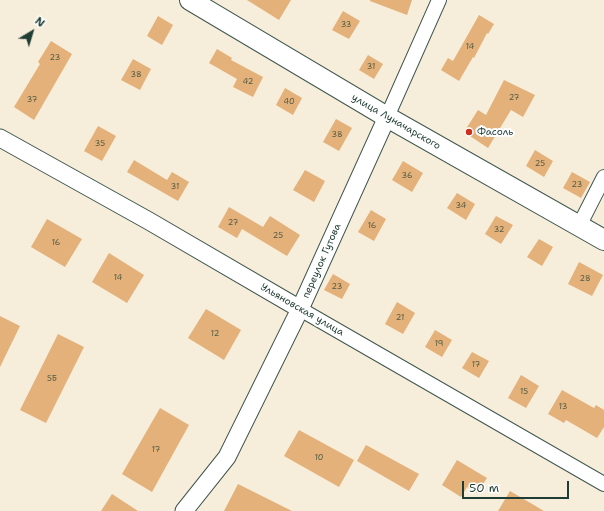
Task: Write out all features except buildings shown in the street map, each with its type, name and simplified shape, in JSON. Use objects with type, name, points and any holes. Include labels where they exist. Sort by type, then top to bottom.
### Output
[{"type":"main road","name":"улица Луначарского","points":[[190,0],[387,118],[604,240]]},
{"type":"street","name":"переулок Гутова","points":[[184,511],[227,457],[300,309],[439,0]]},
{"type":"street","name":"Ульяновская улица","points":[[0,138],[149,221],[604,484]]},
{"type":"street","points":[[579,226],[604,177]]},
{"type":"place","name":"Фасоль","points":[[469,132]]}]
